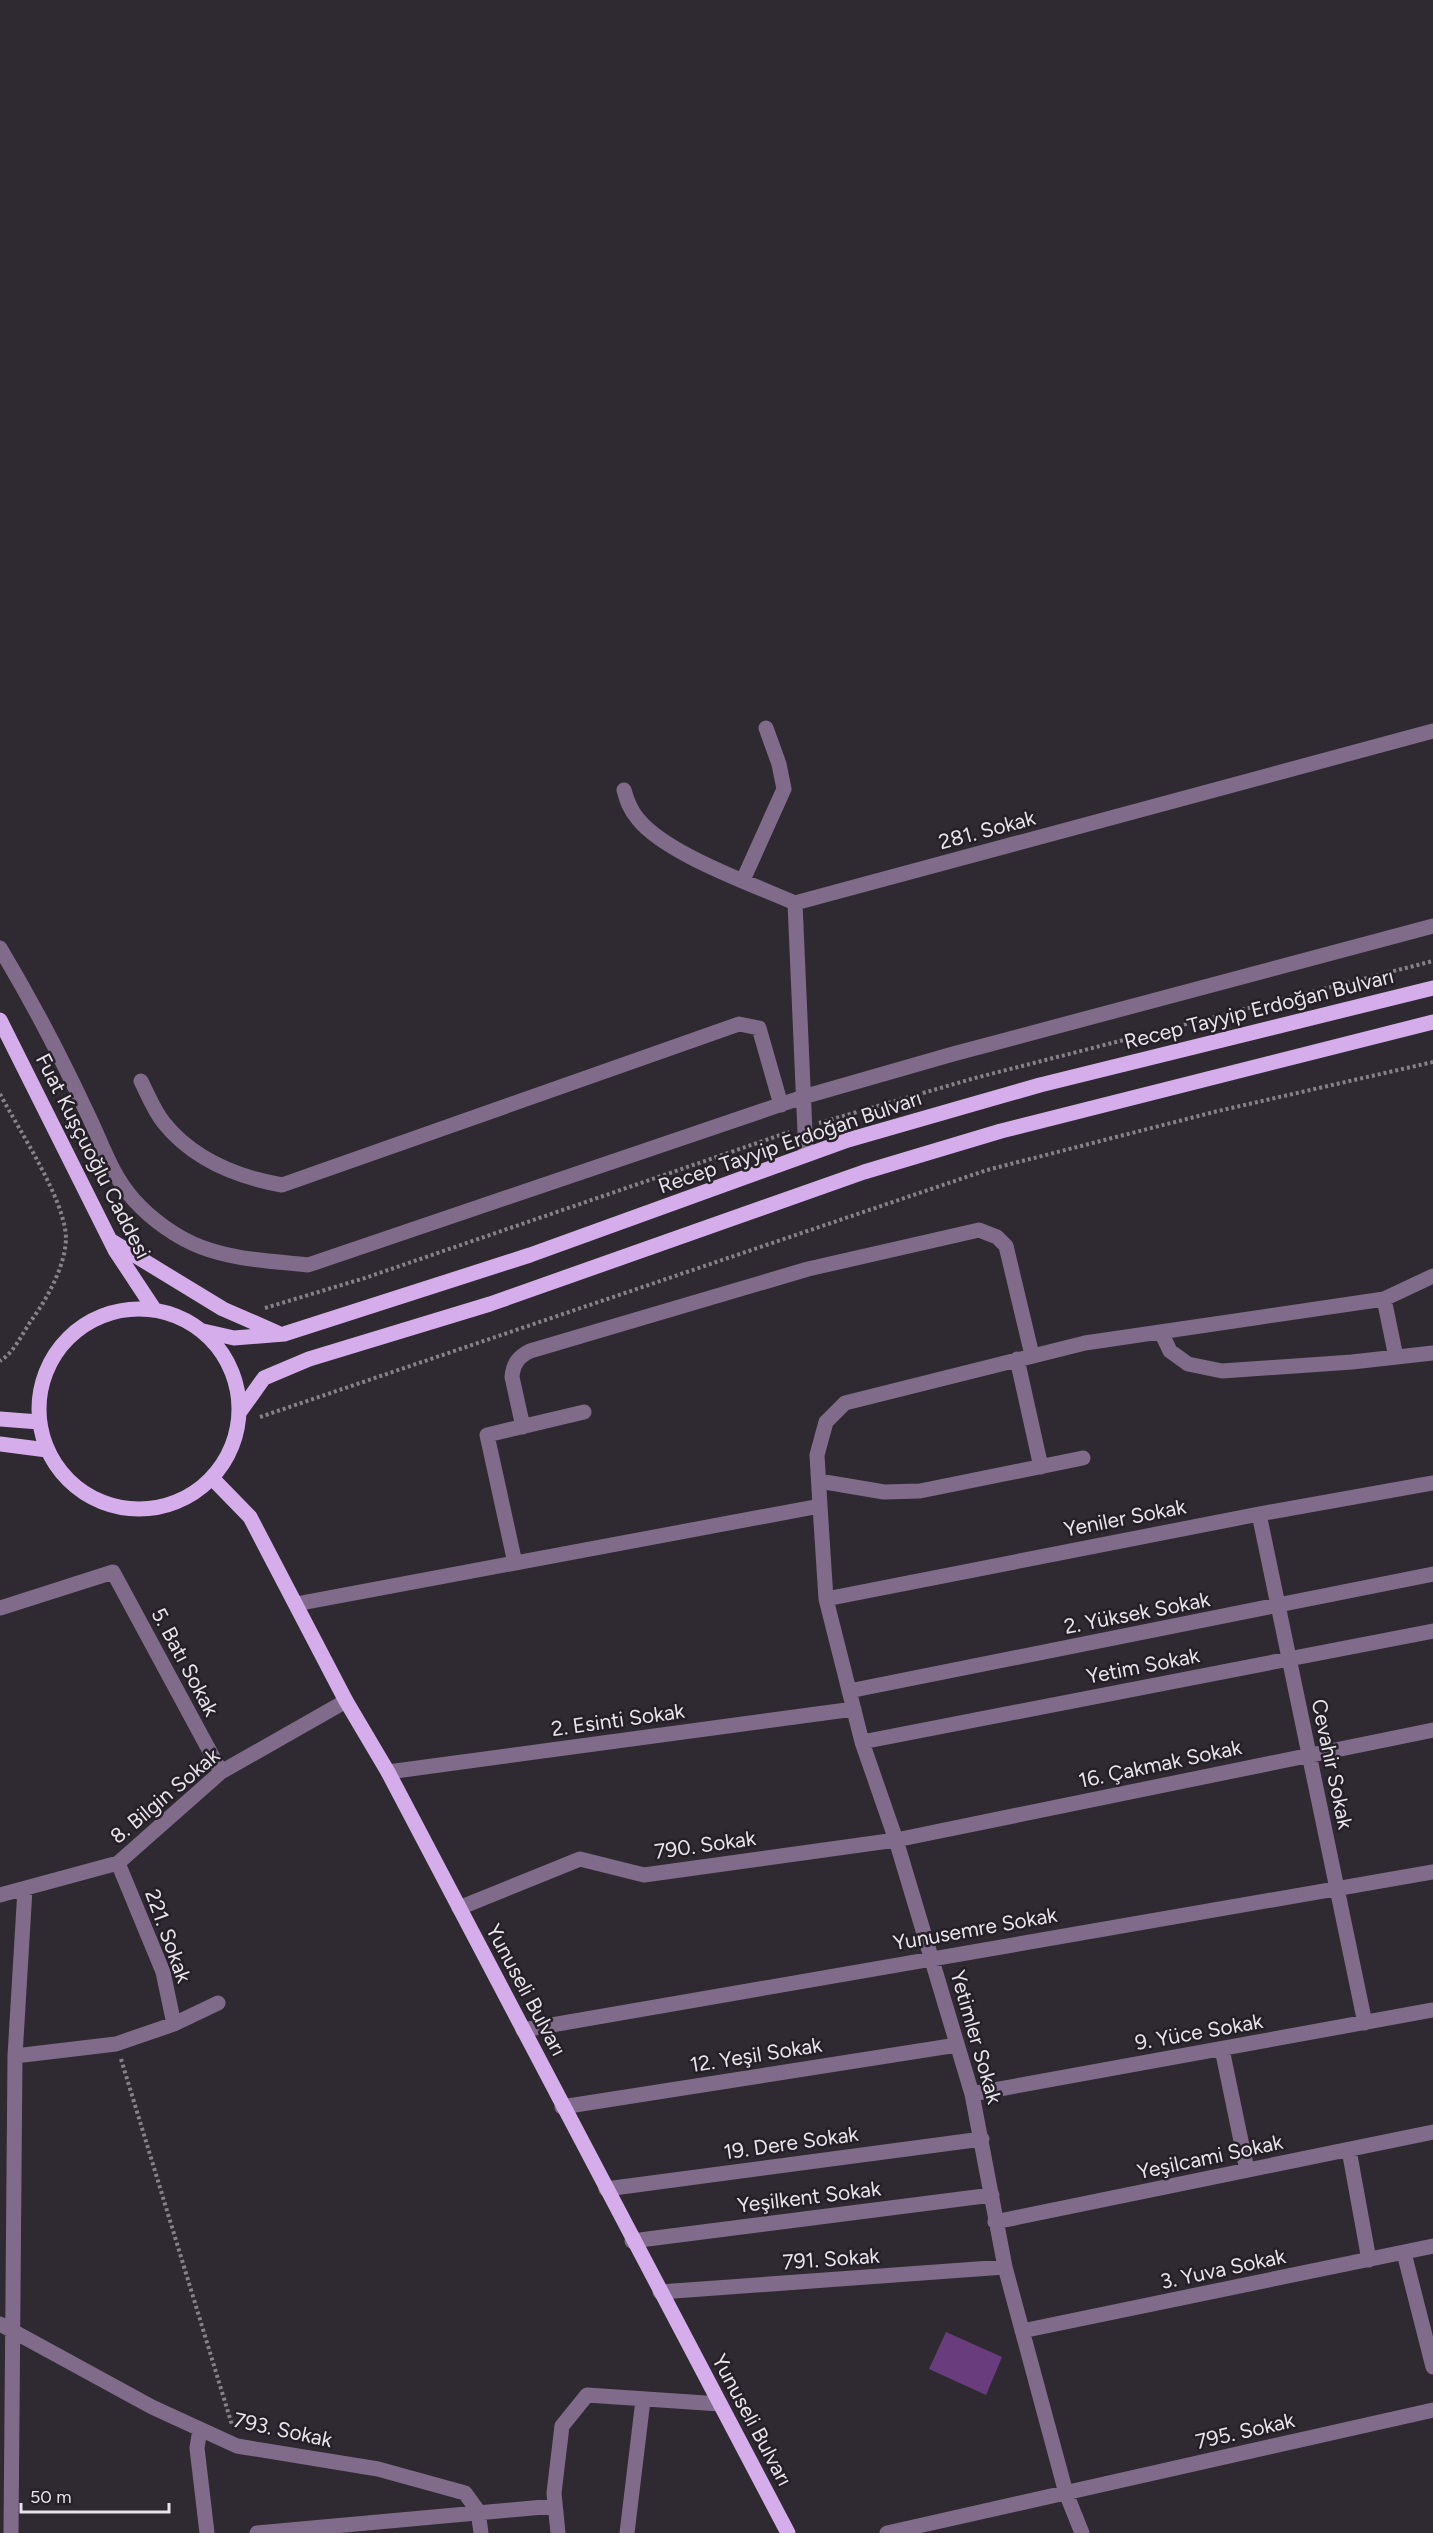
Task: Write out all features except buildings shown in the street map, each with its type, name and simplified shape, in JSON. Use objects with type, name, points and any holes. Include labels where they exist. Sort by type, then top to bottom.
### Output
[{"type":"main road","name":"Recep Tayyip Erdoğan Bulvarı","points":[[202,1331],[234,1338],[281,1334],[530,1255],[848,1140],[1040,1085],[1433,988]]},
{"type":"main road","name":"Fuat Kuşçuoğlu Caddesi","points":[[0,1020],[109,1240],[154,1309]]},
{"type":"main road","points":[[239,1413],[264,1378],[309,1359],[490,1304],[864,1172],[1000,1131],[1433,1022]]},
{"type":"main road","points":[[109,1240],[223,1309],[281,1334]]},
{"type":"main road","points":[[139,1308],[154,1309],[185,1319],[216,1345],[230,1365],[237,1389],[239,1413],[237,1432],[228,1456],[212,1478],[192,1494],[168,1505],[147,1509],[107,1504],[88,1496],[72,1484],[58,1468],[47,1450],[39,1422],[39,1404],[46,1372],[53,1357],[67,1340],[84,1325],[104,1315],[139,1308]]},
{"type":"main road","points":[[0,1419],[39,1422]]},
{"type":"main road","points":[[0,1444],[47,1450]]},
{"type":"main road","name":"Yunuseli Bulvarı","points":[[212,1478],[250,1517],[346,1701],[387,1772],[524,2030],[632,2241],[788,2533]]},
{"type":"street","points":[[743,880],[784,789],[779,764],[766,728]]},
{"type":"street","name":"281. Sokak","points":[[795,903],[1433,731]]},
{"type":"street","points":[[624,790],[628,804],[638,819],[661,840],[795,903],[806,1155]]},
{"type":"street","points":[[0,948],[32,1003],[90,1118],[114,1173],[135,1201],[165,1227],[199,1246],[233,1257],[308,1265],[803,1097],[1064,1024],[1433,926]]},
{"type":"street","points":[[141,1081],[162,1121],[192,1149],[226,1169],[282,1185],[739,1024],[750,1024],[759,1028],[781,1105]]},
{"type":"street","points":[[523,1427],[512,1377],[513,1369],[522,1355],[530,1351],[808,1269],[979,1230],[997,1237],[1006,1246],[1041,1467]]},
{"type":"street","name":"Yetimler Sokak","points":[[1082,2533],[1066,2493],[1005,2267],[972,2094],[933,1958],[862,1742],[826,1599],[817,1455],[826,1422],[845,1403],[1025,1357],[1084,1343],[1384,1299],[1433,1276]]},
{"type":"street","points":[[1384,1299],[1396,1357]]},
{"type":"street","points":[[1161,1332],[1170,1351],[1188,1364],[1222,1371],[1433,1353]]},
{"type":"street","points":[[515,1563],[487,1435],[584,1412]]},
{"type":"street","points":[[819,1481],[884,1492],[920,1491],[1083,1458]]},
{"type":"street","name":"Yeniler Sokak","points":[[826,1599],[1259,1514],[1433,1483]]},
{"type":"street","points":[[296,1604],[820,1506]]},
{"type":"street","name":"Cevahir Sokak","points":[[1259,1514],[1365,2023]]},
{"type":"street","name":"5. Batı Sokak","points":[[0,1608],[113,1572],[221,1772]]},
{"type":"street","name":"2. Yüksek Sokak","points":[[849,1691],[1433,1574]]},
{"type":"street","name":"Yetim Sokak","points":[[862,1742],[1433,1631]]},
{"type":"street","name":"8. Bilgin Sokak","points":[[0,1895],[118,1863],[221,1772],[346,1701]]},
{"type":"street","name":"2. Esinti Sokak","points":[[387,1772],[854,1709]]},
{"type":"street","name":"16. Çakmak Sokak","points":[[896,1840],[1433,1730]]},
{"type":"street","name":"790. Sokak","points":[[459,1908],[580,1859],[644,1875],[896,1840]]},
{"type":"street","name":"221. Sokak","points":[[118,1863],[163,1972],[174,2024]]},
{"type":"street","name":"Yunusemre Sokak","points":[[524,2030],[1433,1872]]},
{"type":"street","points":[[10,2533],[6,2328],[15,2056],[25,1889]]},
{"type":"street","points":[[15,2056],[116,2044],[174,2024],[218,2003]]},
{"type":"street","name":"9. Yüce Sokak","points":[[972,2094],[1433,2010]]},
{"type":"street","name":"12. Yeşil Sokak","points":[[562,2107],[957,2045]]},
{"type":"street","points":[[1222,2049],[1247,2170]]},
{"type":"street","name":"Yeşilcami Sokak","points":[[995,2222],[1433,2132]]},
{"type":"street","name":"19. Dere Sokak","points":[[606,2189],[982,2139]]},
{"type":"street","points":[[1349,2150],[1369,2260]]},
{"type":"street","name":"Yeşilkent Sokak","points":[[632,2241],[992,2195]]},
{"type":"street","name":"3. Yuva Sokak","points":[[1022,2331],[1433,2246]]},
{"type":"street","points":[[1404,2253],[1433,2367]]},
{"type":"street","name":"791. Sokak","points":[[660,2292],[1005,2267]]},
{"type":"street","name":"793. Sokak","points":[[6,2328],[152,2407],[237,2446],[378,2469],[465,2493],[478,2511]]},
{"type":"street","points":[[558,2533],[554,2493],[562,2426],[587,2395],[720,2404]]},
{"type":"street","points":[[627,2533],[643,2400]]},
{"type":"street","name":"795. Sokak","points":[[887,2533],[1433,2410]]},
{"type":"street","points":[[200,2429],[197,2448],[207,2533]]},
{"type":"street","points":[[257,2533],[478,2511],[555,2506]]},
{"type":"street","points":[[478,2511],[481,2533]]},
{"type":"path","points":[[260,1417],[987,1170],[1218,1111],[1433,1062]]},
{"type":"path","points":[[0,1094],[54,1194],[63,1215],[66,1240],[60,1269],[40,1309],[10,1355],[0,1361]]},
{"type":"path","points":[[116,2044],[227,2401],[237,2446]]}]
